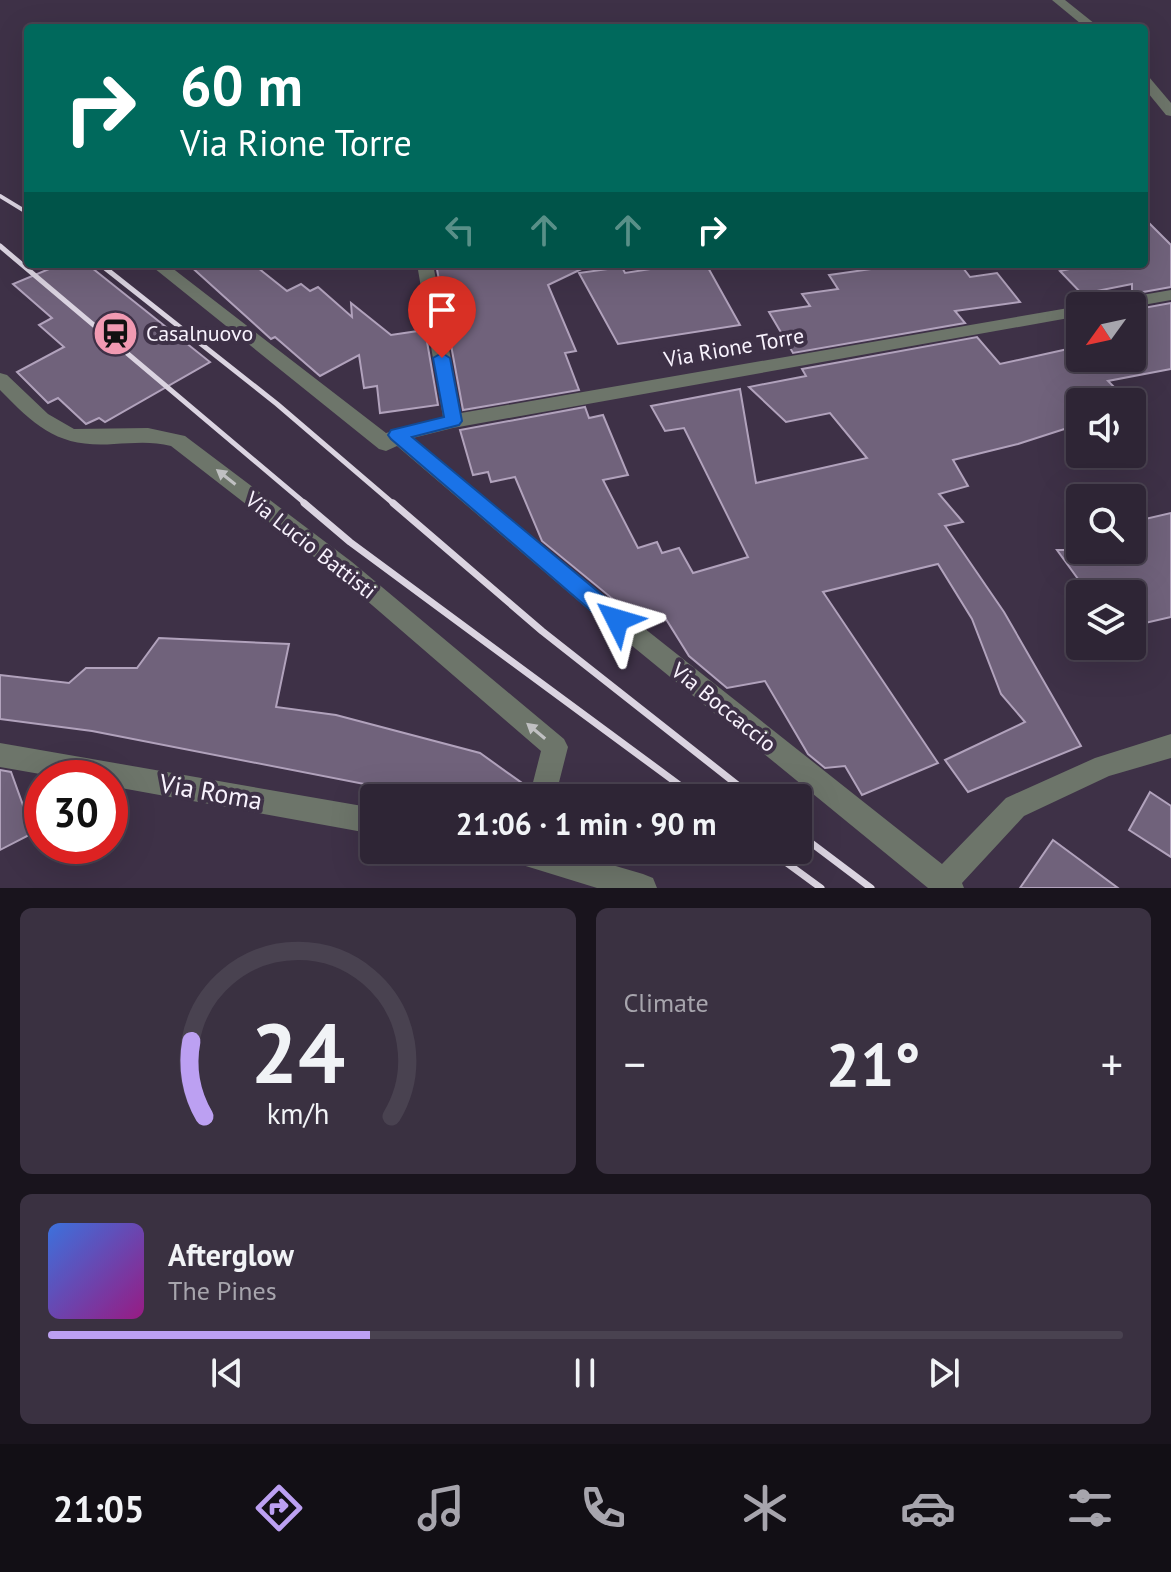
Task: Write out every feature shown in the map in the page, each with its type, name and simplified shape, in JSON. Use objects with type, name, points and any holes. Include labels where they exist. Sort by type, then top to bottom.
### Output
[{"type":"street","points":[[1058,0],[1089,24]]},
{"type":"street","points":[[1148,84],[1171,112]]},
{"type":"street","points":[[162,268],[386,444],[397,435]]},
{"type":"street","points":[[426,268],[453,421]]},
{"type":"street","points":[[1146,299],[1171,295]]},
{"type":"street","name":"Via Rione Torre","points":[[397,435],[453,421],[1066,313]]},
{"type":"street","name":"Via Lucio Battisti","points":[[0,379],[54,428],[66,433],[84,437],[162,434],[178,441],[332,559],[555,747],[546,784]]},
{"type":"street","name":"Via Boccaccio","points":[[397,435],[617,620],[946,886]]},
{"type":"street","points":[[946,886],[1015,807],[1104,766],[1171,746]]},
{"type":"street","name":"Via Roma","points":[[0,755],[360,819]]},
{"type":"street","points":[[566,864],[643,888]]},
{"type":"building","points":[[1148,222],[1171,245],[1171,287],[1132,292],[1132,284],[1080,292],[1060,271],[1074,268],[1148,268]]},
{"type":"building","points":[[51,268],[92,268],[210,362],[105,422],[99,418],[86,424],[58,398],[48,403],[17,372],[64,347],[39,325],[52,318],[13,284]]},
{"type":"building","points":[[192,268],[258,268],[287,291],[301,284],[310,291],[318,287],[352,317],[351,303],[391,335],[425,330],[438,405],[380,413],[377,386],[364,388],[359,355],[320,376],[275,337],[271,339]]},
{"type":"building","points":[[437,268],[584,268],[548,285],[576,351],[565,353],[579,390],[463,410]]},
{"type":"building","points":[[622,268],[625,273],[657,268],[708,268],[740,325],[618,344],[579,273]]},
{"type":"building","points":[[878,268],[963,268],[970,277],[997,273],[1020,302],[955,311],[965,323],[793,353],[769,312],[810,306],[802,294],[838,289],[829,275]]},
{"type":"building","points":[[1171,303],[1171,369],[1108,381],[1115,388],[1066,388],[1066,429],[953,460],[968,486],[939,494],[963,522],[945,526],[1004,612],[1081,746],[968,792],[945,760],[1025,722],[1001,694],[972,619],[938,564],[823,592],[938,763],[862,795],[845,766],[825,768],[808,754],[765,681],[727,688],[689,656],[664,616],[642,623],[542,541],[515,477],[491,482],[488,472],[473,475],[460,430],[585,407],[589,418],[603,415],[628,475],[603,480],[638,548],[657,542],[662,553],[679,548],[693,573],[748,557],[684,428],[665,431],[651,406],[740,389],[756,483],[867,458],[830,413],[786,422],[749,387],[806,376],[802,369],[977,337],[1000,364],[1066,349],[1066,372],[1146,372],[1146,307]]},
{"type":"building","points":[[1171,513],[1171,617],[1146,623],[1146,580],[1079,580],[1067,564],[1146,564],[1146,519]]},
{"type":"building","points":[[1057,550],[1066,550],[1066,562]]},
{"type":"building","points":[[159,638],[289,644],[276,707],[336,715],[480,753],[523,784],[364,784],[92,731],[0,719],[0,675],[69,683],[86,668],[137,668]]},
{"type":"building","points":[[0,770],[11,772],[24,808],[24,838],[0,850]]},
{"type":"building","points":[[1150,792],[1171,806],[1171,857],[1129,830]]},
{"type":"building","points":[[1053,840],[1118,888],[1020,888]]},
{"type":"railway","points":[[0,196],[24,211]]},
{"type":"railway","points":[[0,246],[24,266]]},
{"type":"railway","points":[[26,268],[307,505]]},
{"type":"railway","points":[[105,268],[277,404],[395,505]]},
{"type":"railway","points":[[304,503],[350,542],[678,784]]},
{"type":"railway","points":[[393,503],[542,631],[736,784]]},
{"type":"railway","points":[[812,844],[871,888]]},
{"type":"railway","points":[[788,864],[821,888]]},
{"type":"place","name":"Casalnuovo","points":[[115,333]]},
{"type":"route","points":[[442,358],[453,421],[397,435],[617,620]]}]
